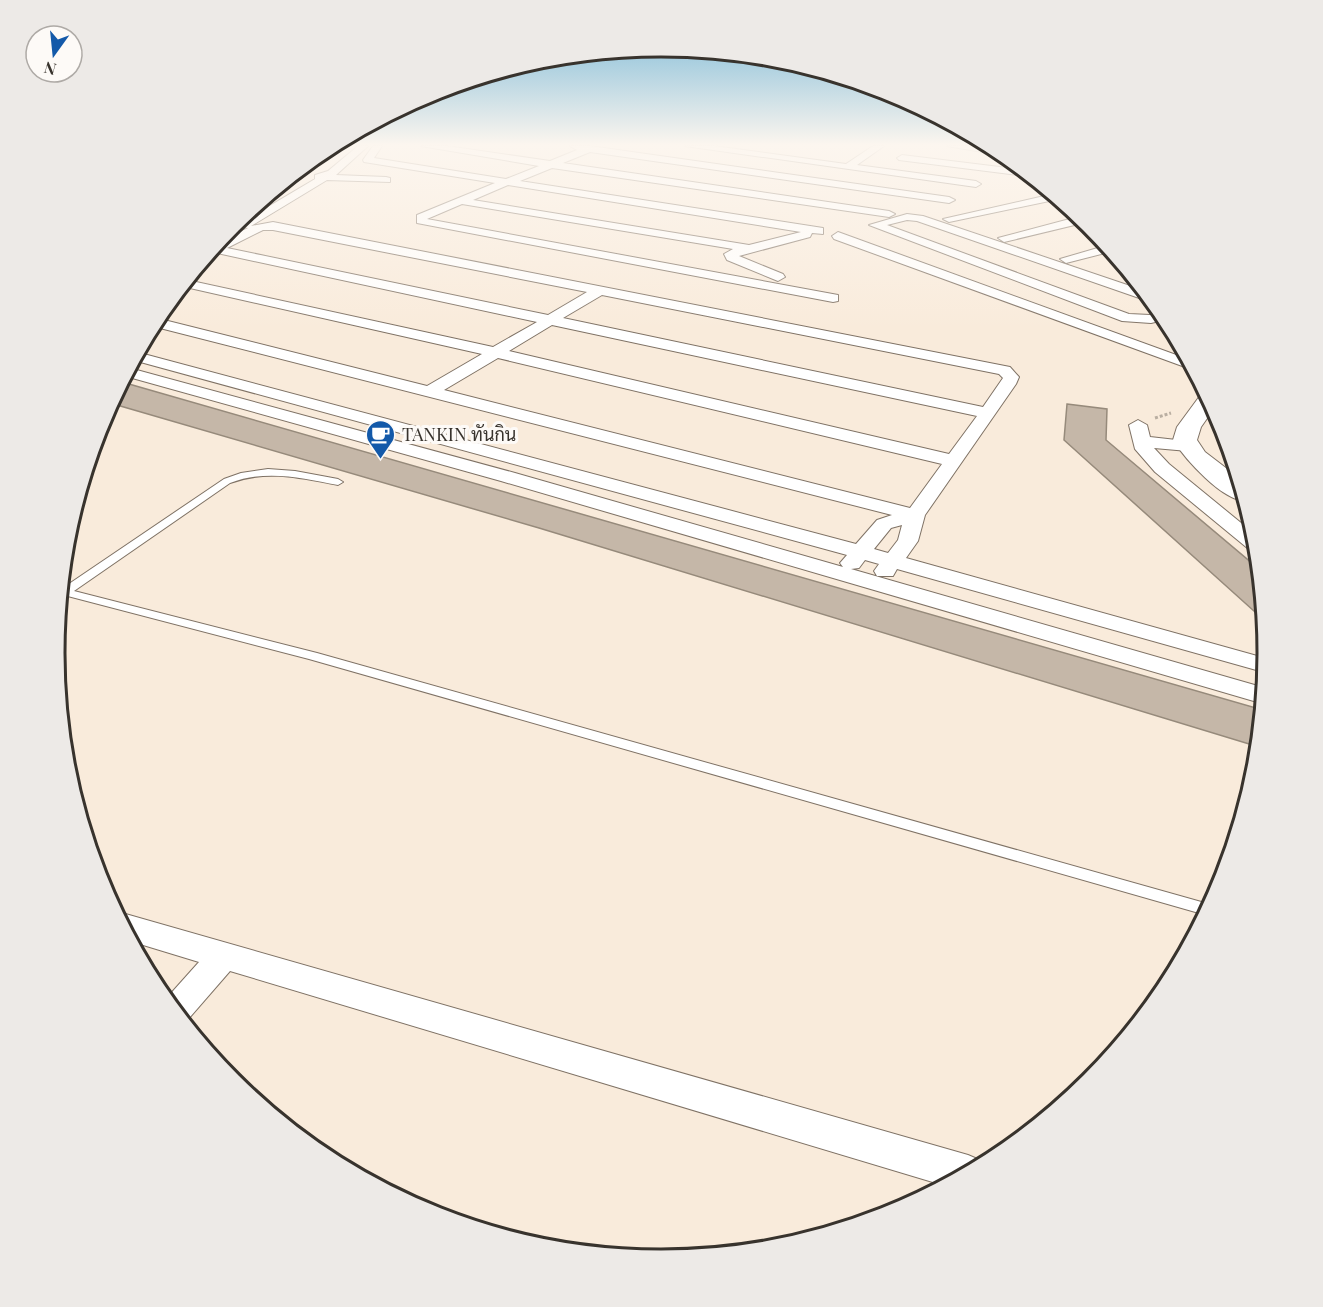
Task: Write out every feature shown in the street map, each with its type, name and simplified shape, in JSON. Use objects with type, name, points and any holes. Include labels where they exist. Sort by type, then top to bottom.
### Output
[{"type":"street","points":[[247,226],[272,207]]},
{"type":"street","points":[[438,207],[421,217],[421,221],[832,298]]},
{"type":"street","points":[[518,207],[746,248]]},
{"type":"street","points":[[667,207],[819,231]]},
{"type":"street","points":[[841,207],[889,214]]},
{"type":"street","points":[[816,294],[731,257],[734,251],[919,207]]},
{"type":"street","points":[[949,219],[1001,207]]},
{"type":"street","points":[[1043,207],[1064,214]]},
{"type":"street","points":[[1137,292],[920,218],[907,217],[875,225],[1127,318],[1154,318]]},
{"type":"street","points":[[1004,238],[1073,222]]},
{"type":"street","points":[[234,239],[266,225],[602,289],[1004,370],[1011,377],[1008,384],[915,515],[908,541],[875,584]]},
{"type":"street","points":[[838,236],[1182,363]]},
{"type":"street","points":[[225,248],[988,413]]},
{"type":"street","points":[[1066,260],[1101,250]]},
{"type":"street","points":[[192,285],[497,353],[953,461]]},
{"type":"street","points":[[431,391],[602,289]]},
{"type":"street","points":[[164,325],[915,515]]},
{"type":"street","points":[[143,358],[893,561],[1258,663]]},
{"type":"street","points":[[135,374],[508,477],[1257,694]]},
{"type":"street","points":[[218,397],[242,385]]},
{"type":"street","points":[[1204,406],[1189,427],[1185,440],[1196,457],[1234,486]]},
{"type":"street","points":[[1188,446],[1140,433],[1144,449],[1181,484],[1247,539]]},
{"type":"street","points":[[508,477],[527,463]]},
{"type":"street","points":[[1181,484],[1224,478]]},
{"type":"street","points":[[843,574],[884,524],[915,515]]},
{"type":"street","points":[[1229,523],[1243,522]]},
{"type":"street","points":[[134,931],[958,1171]]},
{"type":"street","points":[[181,1006],[222,958]]},
{"type":"lane","points":[[69,588],[227,481],[245,473],[263,470],[338,483]]},
{"type":"lane","points":[[68,593],[313,656],[1201,908]]},
{"type":"building","points":[[130,384],[1255,708],[1251,745],[539,528],[119,406]]},
{"type":"building","points":[[1067,404],[1107,409],[1106,440],[1251,562],[1257,614],[1064,440]]},
{"type":"place","name":"TANKIN ทันกิน","points":[[381,460]]}]
